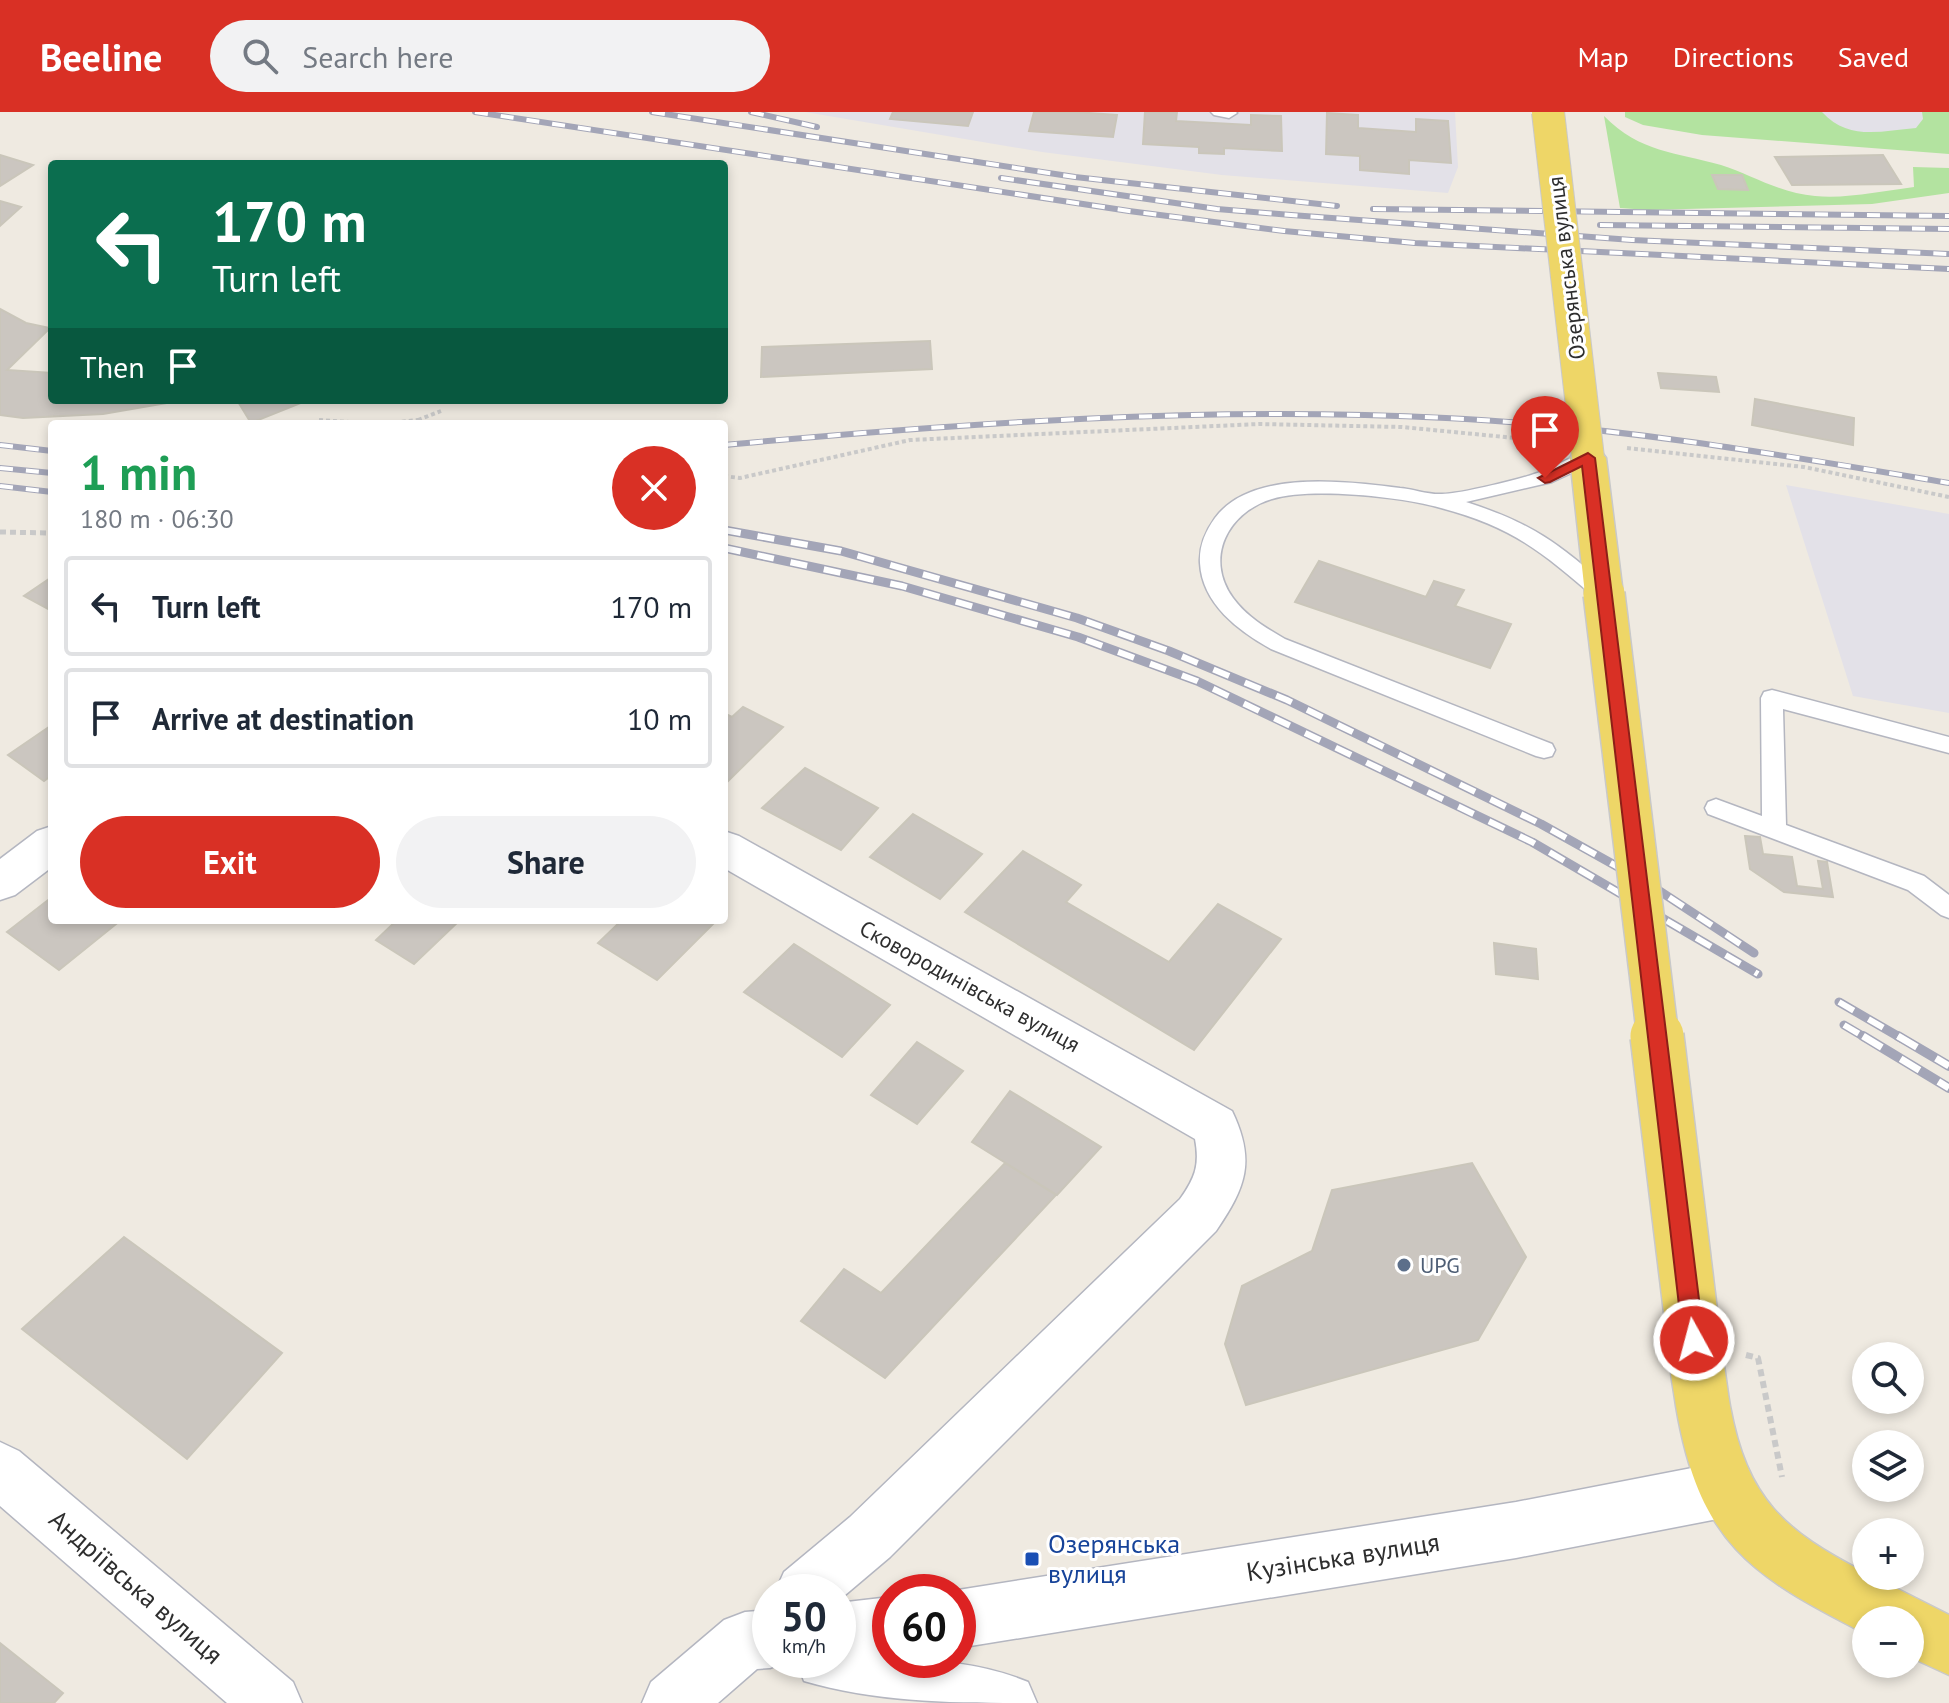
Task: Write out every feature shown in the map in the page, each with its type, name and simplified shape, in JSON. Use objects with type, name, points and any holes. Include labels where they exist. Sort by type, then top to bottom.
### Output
[{"type":"main road","name":"Озерянська вулиця","points":[[1548,112],[1574,450],[1604,594],[1704,1415],[1728,1489],[1743,1517],[1764,1540],[1794,1562],[1874,1606]]},
{"type":"main road","points":[[1924,1633],[1949,1646]]},
{"type":"street","points":[[0,883],[48,846]]},
{"type":"street","name":"Сковородинівська вулиця","points":[[728,850],[1215,1126],[1225,1165],[1219,1186],[1198,1215],[870,1537],[826,1574]]},
{"type":"street","name":"Андріївська вулиця","points":[[0,1470],[272,1703]]},
{"type":"street","name":"Кузінська вулиця","points":[[976,1616],[1516,1530],[1728,1489]]},
{"type":"street","points":[[672,1703],[752,1646]]},
{"type":"street","points":[[856,1667],[1007,1703]]},
{"type":"lane","points":[[1219,112],[1229,113]]},
{"type":"lane","points":[[1441,501],[1545,478],[1574,450]]},
{"type":"lane","points":[[1544,750],[1278,644],[1242,621],[1224,599],[1209,572],[1208,552],[1214,530],[1229,514],[1267,493],[1296,489],[1349,490],[1441,501],[1532,535],[1604,594]]},
{"type":"lane","points":[[1774,827],[1772,698],[1949,745]]},
{"type":"lane","points":[[1716,808],[1774,827],[1916,883],[1949,908]]},
{"type":"path","points":[[422,420],[441,411]]},
{"type":"path","points":[[728,476],[753,476],[910,440],[1228,426],[1402,427],[1574,450]]},
{"type":"path","points":[[1624,448],[1804,467],[1949,497]]},
{"type":"path","points":[[0,532],[48,533]]},
{"type":"path","points":[[1694,1340],[1758,1358],[1784,1482]]},
{"type":"shaded area","points":[[805,112],[1455,112],[1458,167],[1448,193],[1222,175],[1042,152]]},
{"type":"shaded area","points":[[1809,112],[1949,112],[1949,152],[1828,143]]},
{"type":"shaded area","points":[[1786,485],[1949,514],[1949,713],[1853,696]]},
{"type":"green space","points":[[1625,112],[1822,112],[1832,121],[1854,131],[1878,132],[1916,128],[1923,119],[1922,112],[1949,112],[1949,154],[1702,135],[1643,125],[1625,117]]},
{"type":"green space","points":[[1604,116],[1631,137],[1659,150],[1721,165],[1803,195],[1827,197],[1914,187],[1913,167],[1949,168],[1949,193],[1872,204],[1648,210],[1620,208]]},
{"type":"building","points":[[893,112],[973,112],[968,126],[890,119]]},
{"type":"building","points":[[1034,112],[1117,115],[1113,137],[1029,131]]},
{"type":"building","points":[[1145,112],[1177,112],[1176,121],[1251,125],[1251,115],[1281,116],[1282,151],[1224,148],[1224,154],[1199,153],[1199,147],[1143,144]]},
{"type":"building","points":[[1327,113],[1358,115],[1358,128],[1416,132],[1416,119],[1448,121],[1451,163],[1409,160],[1409,174],[1360,170],[1360,156],[1326,154]]},
{"type":"building","points":[[0,155],[33,165],[0,186]]},
{"type":"building","points":[[1883,155],[1901,184],[1792,185],[1775,157]]},
{"type":"building","points":[[1712,175],[1742,175],[1748,190],[1718,189]]},
{"type":"building","points":[[0,201],[21,207],[0,226]]},
{"type":"building","points":[[0,309],[26,323],[48,328],[7,370],[48,373],[48,404],[161,404],[103,414],[23,418],[0,415]]},
{"type":"building","points":[[930,341],[932,369],[761,377],[762,347]]},
{"type":"building","points":[[1658,373],[1716,377],[1719,392],[1661,388]]},
{"type":"building","points":[[1755,399],[1854,418],[1853,445],[1752,425]]},
{"type":"building","points":[[239,404],[298,404],[258,420],[249,420]]},
{"type":"building","points":[[1319,561],[1426,597],[1434,581],[1464,590],[1455,606],[1511,624],[1490,668],[1295,602]]},
{"type":"building","points":[[48,580],[48,609],[24,596]]},
{"type":"building","points":[[743,707],[783,727],[728,781],[728,715],[732,717]]},
{"type":"building","points":[[48,728],[48,778],[44,781],[8,755]]},
{"type":"building","points":[[805,768],[878,808],[841,850],[762,808]]},
{"type":"building","points":[[913,814],[982,854],[940,899],[870,857]]},
{"type":"building","points":[[1745,836],[1760,837],[1763,854],[1792,857],[1797,886],[1823,889],[1818,861],[1827,862],[1833,897],[1784,892],[1750,869]]},
{"type":"building","points":[[1023,851],[1081,885],[1066,902],[1169,962],[1218,904],[1281,939],[1194,1050],[965,912]]},
{"type":"building","points":[[48,900],[48,924],[116,924],[59,970],[7,932]]},
{"type":"building","points":[[393,924],[456,924],[414,964],[376,940]]},
{"type":"building","points":[[618,924],[713,924],[657,980],[598,943]]},
{"type":"building","points":[[1494,943],[1536,949],[1538,979],[1496,974]]},
{"type":"building","points":[[794,944],[890,1005],[842,1057],[744,992]]},
{"type":"building","points":[[917,1042],[963,1071],[917,1124],[871,1095]]},
{"type":"building","points":[[1010,1091],[1101,1147],[1057,1195],[972,1142]]},
{"type":"building","points":[[1005,1163],[1056,1195],[885,1378],[801,1321],[844,1269],[881,1293]]},
{"type":"building","points":[[1472,1163],[1526,1257],[1478,1340],[1246,1405],[1225,1344],[1242,1286],[1312,1251],[1332,1190]]},
{"type":"building","points":[[124,1237],[282,1353],[187,1459],[22,1329]]},
{"type":"building","points":[[0,1643],[63,1693],[54,1703],[0,1703]]},
{"type":"railway","points":[[475,112],[1129,211],[1284,231],[1415,243],[1949,269]]},
{"type":"railway","points":[[652,112],[1075,177],[1337,206]]},
{"type":"railway","points":[[751,112],[817,127]]},
{"type":"railway","points":[[1001,178],[1217,209],[1291,215],[1632,240],[1949,254]]},
{"type":"railway","points":[[1373,209],[1949,216]]},
{"type":"railway","points":[[1600,225],[1949,229]]},
{"type":"railway","points":[[728,445],[1085,419],[1175,415],[1356,415],[1510,422],[1636,435],[1949,483]]},
{"type":"railway","points":[[0,445],[48,451]]},
{"type":"railway","points":[[0,468],[48,473]]},
{"type":"railway","points":[[0,486],[48,492]]},
{"type":"railway","points":[[728,531],[841,551],[1077,618],[1169,651],[1287,700],[1541,824],[1652,886],[1754,953]]},
{"type":"railway","points":[[728,549],[902,586],[1078,637],[1197,681],[1532,842],[1758,974]]},
{"type":"railway","points":[[1839,1002],[1901,1038]]},
{"type":"railway","points":[[1844,1025],[1866,1038]]},
{"type":"railway","points":[[1863,1036],[1949,1088]]},
{"type":"railway","points":[[1898,1036],[1949,1066]]},
{"type":"place","name":"UPG","points":[[1404,1265]]},
{"type":"place","name":"Озерянська вулиця","points":[[1032,1559]]},
{"type":"route","points":[[1545,478],[1588,458],[1694,1340]]}]
